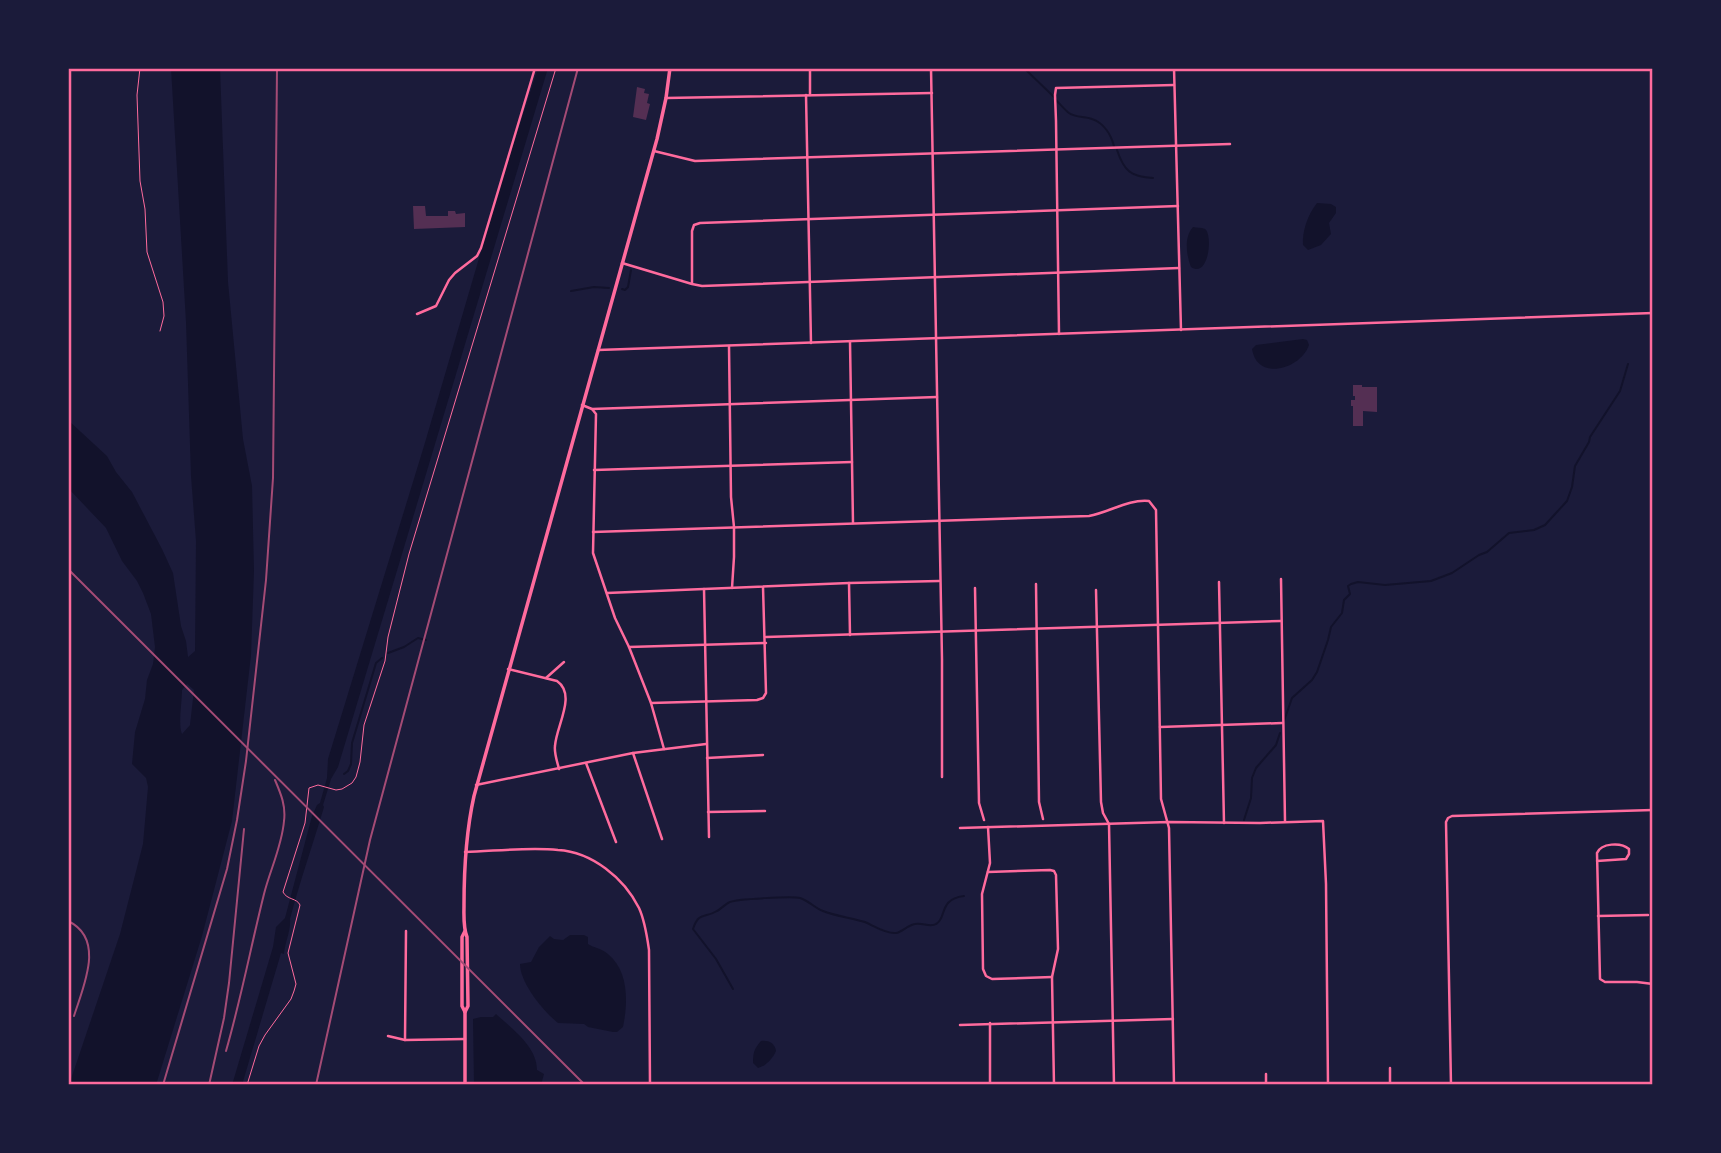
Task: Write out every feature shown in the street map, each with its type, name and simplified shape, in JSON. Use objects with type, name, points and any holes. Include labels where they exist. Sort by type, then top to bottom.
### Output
[{"type":"main road","points":[[465,1085],[462,937],[465,931],[465,852],[476,786],[654,151],[670,68]]},
{"type":"street","points":[[417,314],[436,306],[449,280],[477,256],[481,248],[535,68]]},
{"type":"street","points":[[810,68],[807,157],[811,343]]},
{"type":"street","points":[[931,68],[942,633],[942,777]]},
{"type":"street","points":[[1174,68],[1181,330]]},
{"type":"street","points":[[1059,334],[1056,88],[1174,85]]},
{"type":"street","points":[[666,98],[932,93]]},
{"type":"street","points":[[654,151],[695,161],[1230,144]]},
{"type":"street","points":[[692,284],[692,230],[694,225],[700,223],[1178,206]]},
{"type":"street","points":[[622,264],[702,286],[1179,268]]},
{"type":"street","points":[[598,350],[1653,313]]},
{"type":"street","points":[[850,342],[853,523]]},
{"type":"street","points":[[729,346],[730,466],[734,527],[732,588]]},
{"type":"street","points":[[582,405],[593,409],[937,397]]},
{"type":"street","points":[[593,409],[596,414],[593,553],[615,618],[651,703],[664,749]]},
{"type":"street","points":[[594,470],[852,463]]},
{"type":"street","points":[[593,532],[1089,516],[1130,502],[1149,501],[1156,510],[1161,799],[1169,822],[1174,1085]]},
{"type":"street","points":[[1281,579],[1285,821]]},
{"type":"street","points":[[607,593],[940,581]]},
{"type":"street","points":[[1219,582],[1224,823]]},
{"type":"street","points":[[849,583],[850,635]]},
{"type":"street","points":[[1036,584],[1039,802],[1043,819]]},
{"type":"street","points":[[651,703],[763,698],[766,693],[766,637],[763,587]]},
{"type":"street","points":[[975,588],[979,803],[984,820]]},
{"type":"street","points":[[704,589],[709,837]]},
{"type":"street","points":[[1096,590],[1101,803],[1109,824],[1114,1085]]},
{"type":"street","points":[[766,637],[1281,621]]},
{"type":"street","points":[[629,647],[766,643]]},
{"type":"street","points":[[546,678],[564,662]]},
{"type":"street","points":[[508,669],[557,681],[564,686],[566,695],[555,744],[559,769]]},
{"type":"street","points":[[1160,727],[1282,723]]},
{"type":"street","points":[[476,786],[633,753],[706,744]]},
{"type":"street","points":[[633,753],[662,839]]},
{"type":"street","points":[[707,758],[763,755]]},
{"type":"street","points":[[586,762],[615,842]]},
{"type":"street","points":[[1451,1085],[1448,818],[1653,810]]},
{"type":"street","points":[[708,812],[765,811]]},
{"type":"street","points":[[960,828],[1322,821],[1328,1085]]},
{"type":"street","points":[[988,827],[990,863],[982,894],[983,969],[986,976],[992,979],[1052,977]]},
{"type":"street","points":[[1597,861],[1626,859],[1629,849],[1622,845],[1602,846],[1598,849],[1597,861],[1598,916],[1601,980],[1653,984]]},
{"type":"street","points":[[465,852],[561,850],[598,863],[621,881],[639,909],[646,928],[649,950],[650,1085]]},
{"type":"street","points":[[988,872],[1054,871],[1056,876],[1058,949],[1052,977],[1054,1085]]},
{"type":"street","points":[[1598,916],[1648,915]]},
{"type":"street","points":[[405,1040],[406,931]]},
{"type":"street","points":[[960,1025],[1173,1019]]},
{"type":"street","points":[[990,1023],[990,1085]]},
{"type":"street","points":[[388,1036],[405,1040],[465,1039]]},
{"type":"street","points":[[1390,1068],[1390,1085]]},
{"type":"street","points":[[1266,1074],[1266,1085]]},
{"type":"path","points":[[140,68],[137,95],[140,181],[145,209],[147,252],[163,302],[164,316],[160,331]]},
{"type":"path","points":[[247,1085],[259,1046],[291,999],[296,984],[288,953],[300,905],[296,900],[284,895],[283,890],[305,822],[309,788],[323,786],[336,790],[347,787],[358,770],[364,725],[385,661],[388,637],[409,554],[556,68]]},
{"type":"shaded area","points":[[171,68],[220,68],[228,282],[243,439],[252,486],[254,571],[251,655],[232,821],[202,936],[156,1085],[69,1085],[120,934],[143,844],[148,787],[146,778],[132,764],[135,732],[145,699],[155,647],[151,614],[137,581],[122,561],[106,528],[68,488],[68,420],[107,456],[132,492],[162,549],[173,573],[188,657],[195,651],[196,541]],"holes":[[[187,684],[194,690],[190,725],[182,734],[182,690]]]},
{"type":"shaded area","points":[[538,68],[548,68],[338,767],[331,779],[323,805],[290,919],[284,954],[281,953],[242,1085],[232,1085],[273,947],[276,927],[285,918],[312,816],[320,803],[327,778],[328,759]]},
{"type":"shaded area","points":[[1317,203],[1331,204],[1336,207],[1336,213],[1329,223],[1331,234],[1321,245],[1308,250],[1303,245],[1304,234],[1308,217]]},
{"type":"shaded area","points":[[1193,227],[1205,229],[1209,239],[1205,262],[1197,269],[1191,267],[1187,251],[1188,236]]},
{"type":"shaded area","points":[[1307,340],[1309,345],[1304,353],[1289,366],[1279,368],[1262,366],[1252,349],[1256,345]]},
{"type":"shaded area","points":[[570,935],[588,937],[588,944],[603,950],[620,969],[626,1008],[623,1027],[617,1032],[584,1024],[558,1023],[540,1005],[524,980],[520,964],[531,962],[539,947],[550,936],[563,940]]},
{"type":"shaded area","points":[[496,1014],[516,1032],[533,1053],[537,1070],[544,1074],[541,1085],[474,1085],[473,1019],[493,1017]]},
{"type":"shaded area","points":[[761,1041],[771,1043],[776,1051],[769,1061],[758,1068],[753,1063],[753,1056]]},
{"type":"building","points":[[637,87],[645,89],[644,93],[649,94],[647,103],[650,104],[646,120],[633,117]]},
{"type":"building","points":[[413,206],[425,206],[426,216],[448,216],[448,211],[465,213],[465,227],[414,229]]},
{"type":"building","points":[[1353,385],[1377,387],[1377,412],[1363,411],[1363,426],[1353,426]]},
{"type":"waterway","points":[[1024,68],[1054,97]]},
{"type":"waterway","points":[[1056,100],[1072,115],[1100,123],[1114,146]]},
{"type":"waterway","points":[[1117,150],[1122,163],[1129,171],[1153,178]]},
{"type":"waterway","points":[[622,289],[628,287],[631,270]]},
{"type":"waterway","points":[[571,291],[594,287],[609,288]]},
{"type":"waterway","points":[[1284,721],[1292,698],[1317,672],[1331,627],[1342,613],[1344,600],[1350,594],[1348,586],[1358,582],[1385,585],[1431,581],[1452,573],[1487,552],[1509,533],[1534,530],[1545,525],[1567,501],[1575,466],[1620,391],[1628,364]]},
{"type":"waterway","points":[[388,653],[418,638],[426,640]]},
{"type":"waterway","points":[[344,774],[351,764],[352,743],[376,663],[382,658]]},
{"type":"waterway","points":[[1244,820],[1256,768],[1276,745],[1280,733]]},
{"type":"waterway","points":[[733,989],[716,959],[693,929],[700,918],[730,902],[800,898],[828,913],[896,933],[915,924],[936,924],[950,901],[964,896]]},
{"type":"railway","points":[[163,1085],[227,869],[246,761],[266,580],[273,478],[277,68]]},
{"type":"railway","points":[[316,1085],[370,840],[578,68]]},
{"type":"railway","points":[[68,569],[585,1085]]},
{"type":"railway","points":[[226,1051],[264,894],[283,830],[284,805],[275,780]]},
{"type":"railway","points":[[209,1085],[229,983],[244,829]]},
{"type":"railway","points":[[68,921],[80,929],[89,951],[86,978],[74,1016]]}]
